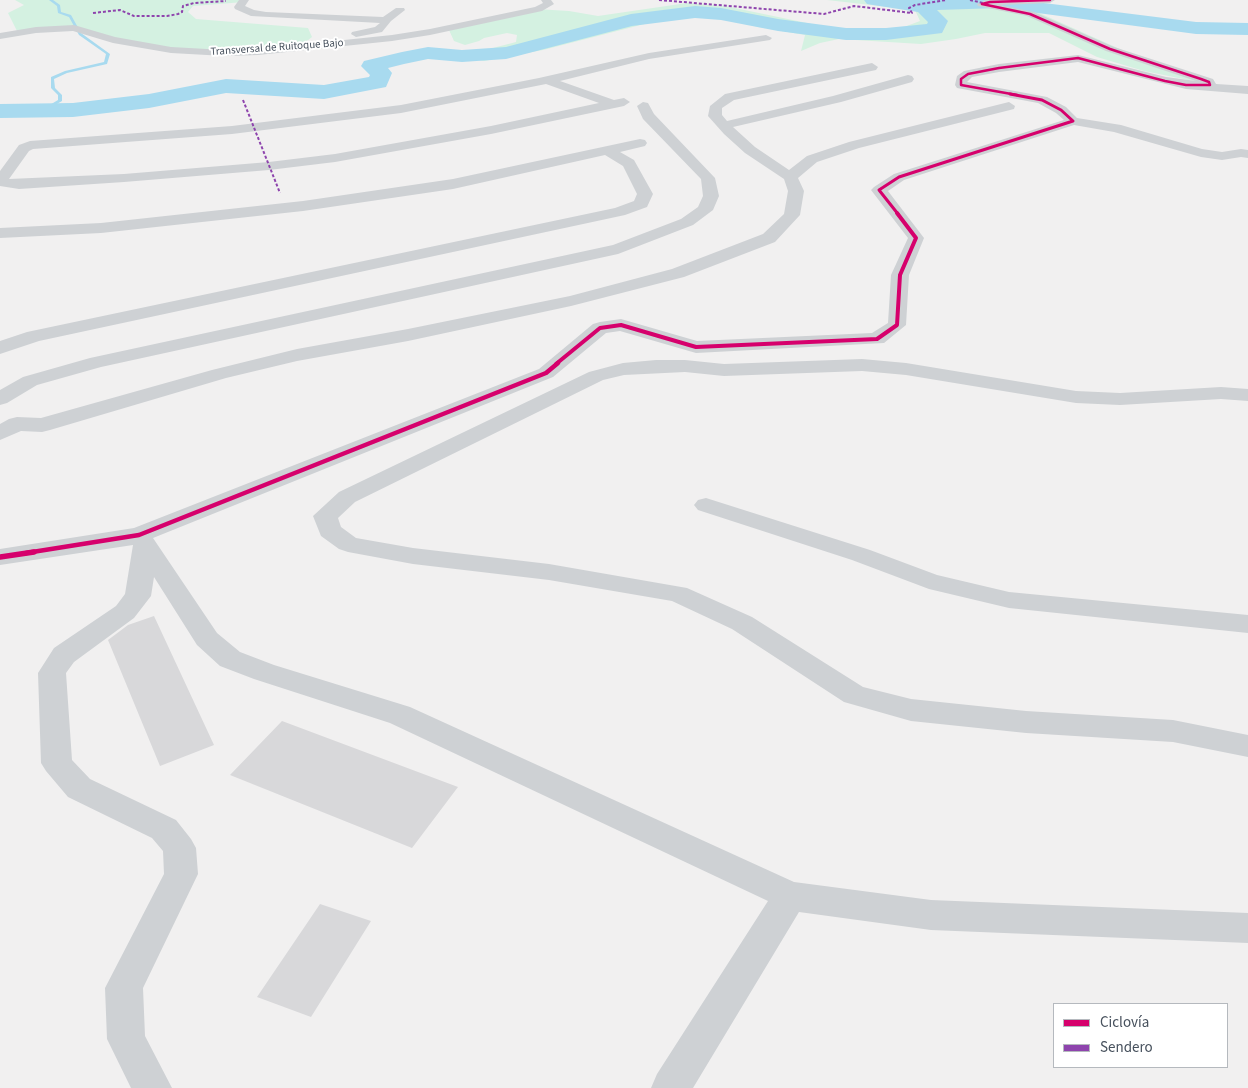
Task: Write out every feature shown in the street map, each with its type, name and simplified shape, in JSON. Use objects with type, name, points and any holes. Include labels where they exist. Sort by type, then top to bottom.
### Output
[{"type":"street","points":[[221,0],[243,2]]},
{"type":"street","name":"Transversal de Ruitoque Bajo","points":[[0,36],[36,30],[74,28],[113,40],[171,50],[216,53],[250,52],[392,38],[430,32],[538,9],[549,4],[546,0]]},
{"type":"street","points":[[1050,0],[990,2],[982,4],[1030,14],[1110,49],[1201,79],[1209,82],[1210,85],[1201,86]]},
{"type":"street","points":[[243,2],[239,7],[244,10],[266,15],[386,20]]},
{"type":"street","points":[[232,41],[292,40],[348,35],[378,30],[385,24],[386,20],[400,10]]},
{"type":"street","points":[[36,30],[77,23],[109,27]]},
{"type":"street","points":[[696,34],[716,44]]},
{"type":"street","points":[[0,399],[30,381],[97,362],[618,249],[687,222],[705,210],[711,196],[708,178],[648,116],[651,102],[638,96],[630,97],[618,103],[491,130],[335,158],[269,166],[114,179],[5,184],[1,180],[24,148],[30,145],[232,130],[401,109],[547,80],[610,64],[716,44],[766,38]]},
{"type":"street","points":[[1073,121],[1061,110],[1042,100],[961,85],[960,79],[968,74],[999,68],[1078,58],[1165,80],[1201,86],[1248,90]]},
{"type":"street","points":[[0,405],[8,429],[42,425],[219,374],[297,355],[408,335],[571,301],[678,273],[769,238],[792,214],[796,192],[790,177],[750,150],[715,116],[716,106],[730,97],[872,67]]},
{"type":"street","points":[[547,80],[618,103]]},
{"type":"street","points":[[725,125],[908,80]]},
{"type":"street","points":[[790,177],[812,159],[845,148],[1009,106]]},
{"type":"street","points":[[0,557],[142,540],[546,373],[600,328],[621,325],[696,347],[877,339],[897,325],[900,275],[916,238],[878,190],[899,177],[1073,121],[1116,128],[1201,153],[1222,156],[1241,153],[1248,154]]},
{"type":"street","points":[[0,233],[102,228],[303,206],[453,184],[640,143]]},
{"type":"street","points":[[0,348],[34,336],[619,212],[641,204],[646,194],[638,179],[628,163],[609,151]]},
{"type":"street","points":[[1248,395],[1221,393],[1120,399],[1076,397],[906,369],[862,365],[724,370],[685,366],[623,369],[596,376],[347,497],[325,516],[330,531],[348,544],[413,556],[549,572],[678,594],[742,623],[854,695],[911,710],[1026,722],[1173,731],[1248,746]]},
{"type":"street","points":[[706,505],[861,555],[929,580],[1010,600],[1248,624]]},
{"type":"street","points":[[142,540],[208,639],[230,659],[264,672],[400,715],[790,896],[932,916],[1248,928]]},
{"type":"street","points":[[142,540],[138,596],[125,612],[64,655],[52,673],[57,763],[79,788],[164,829],[179,848],[181,874],[124,988],[126,1039],[152,1088]]},
{"type":"street","points":[[671,1088],[790,896]]},
{"type":"green space","points":[[15,0],[243,0],[244,2],[193,6],[188,12],[196,19],[308,28],[312,37],[298,48],[255,52],[168,50],[78,29],[18,33],[8,13],[24,5]]},
{"type":"green space","points":[[827,0],[982,0],[986,5],[1037,12],[1176,74],[1204,80],[1213,85],[1144,71],[1097,57],[1049,33],[985,33],[921,44],[839,39],[820,43],[801,51],[805,35],[758,27],[717,16],[660,20],[543,50],[484,61],[462,56],[516,42],[517,35],[507,33],[484,38],[465,45],[454,41],[449,30],[536,9],[569,11],[598,16],[687,3],[730,7],[831,28],[878,30],[904,27],[920,21],[915,10]]},
{"type":"building","points":[[154,616],[214,745],[160,766],[108,640],[128,625]]},
{"type":"building","points":[[282,721],[458,787],[412,848],[230,775]]},
{"type":"building","points":[[320,904],[371,921],[311,1017],[257,997]]},
{"type":"waterway","points":[[32,110],[49,107],[60,101],[60,95],[53,88],[52,78],[66,72],[106,63],[108,54],[80,34],[70,16],[59,12],[59,6],[51,0]]},
{"type":"waterway","points":[[873,0],[928,8]]},
{"type":"waterway","points":[[928,8],[928,5],[1000,3],[1196,28],[1248,29]]},
{"type":"waterway","points":[[0,111],[73,110],[149,101],[226,86],[324,92],[378,82],[381,73],[372,66],[402,58],[428,53],[462,56],[506,53],[631,20],[695,12],[721,14],[778,25],[846,34],[886,34],[935,29],[938,21],[927,12],[928,8]]},
{"type":"marked path","points":[[659,0],[824,14],[854,6],[912,13],[909,8],[915,5],[946,0]]},
{"type":"marked path","points":[[970,0],[983,3]]},
{"type":"marked path","points":[[93,13],[120,10],[134,16],[167,16],[178,14],[182,12],[183,6],[194,3],[226,1]]},
{"type":"marked path","points":[[243,100],[280,193]]},
{"type":"cycle path","points":[[0,557],[139,535],[546,373],[600,328],[621,325],[696,347],[877,339],[897,325],[900,275],[916,238],[879,190],[899,177],[1073,121],[1061,110],[1042,100],[961,85],[961,79],[968,74],[999,68],[1078,58],[1165,81],[1186,85],[1210,85],[1209,82],[1201,79],[1110,49],[1030,14],[982,4],[990,2],[1050,0]]}]
